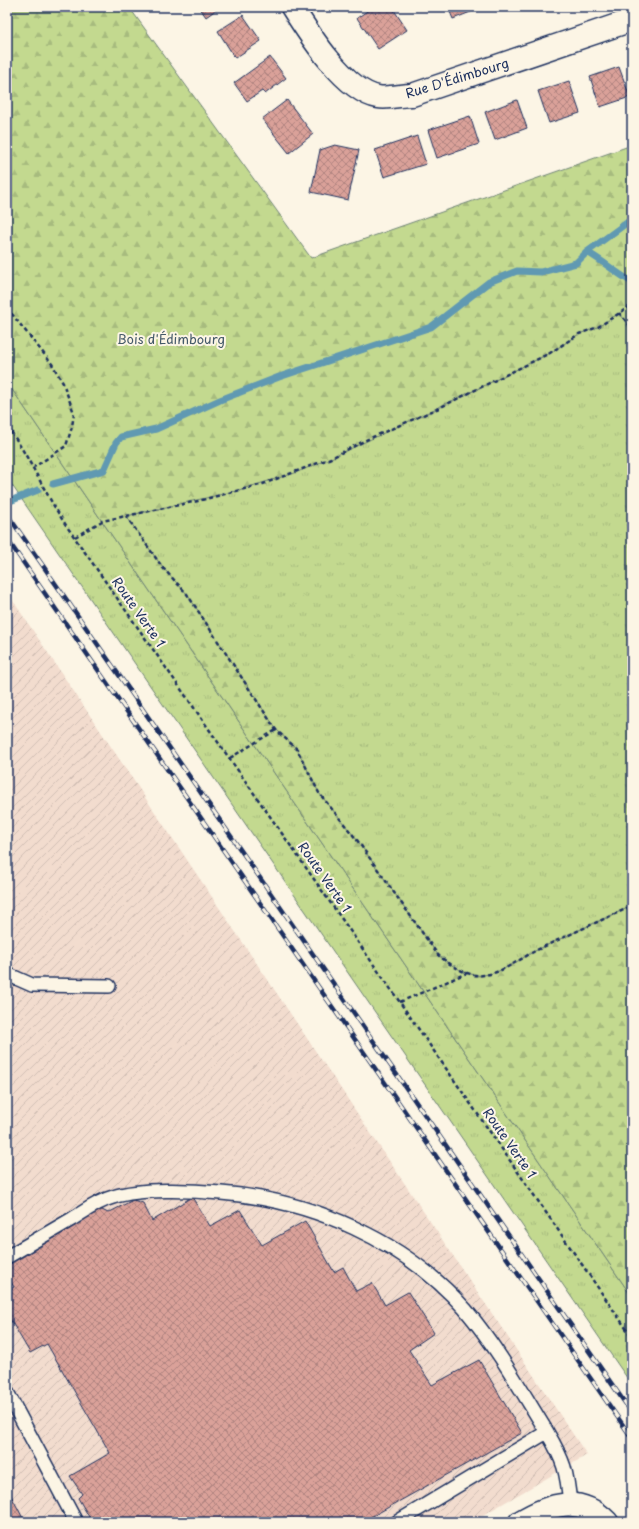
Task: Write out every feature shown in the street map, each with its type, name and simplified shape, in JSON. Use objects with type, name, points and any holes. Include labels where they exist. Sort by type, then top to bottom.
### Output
[{"type":"street","name":"Rue D'Édimbourg","points":[[292,7],[315,42],[354,87],[378,97],[412,95],[632,20]]},
{"type":"street","points":[[520,1522],[544,1510],[570,1504],[595,1511],[607,1522]]},
{"type":"lane","points":[[7,974],[32,985],[109,986]]},
{"type":"lane","points":[[7,1257],[93,1206],[112,1197],[133,1193],[208,1192],[236,1194],[288,1203],[312,1210],[350,1226],[398,1252],[418,1266],[449,1293],[468,1314],[503,1359],[547,1432],[564,1464],[568,1477],[570,1504]]},
{"type":"lane","points":[[7,1392],[76,1522]]},
{"type":"lane","points":[[397,1522],[547,1432]]},
{"type":"path","points":[[74,537],[102,520],[232,492],[295,473],[331,458],[550,353],[579,334],[598,327],[632,305]]},
{"type":"path","points":[[7,308],[52,364],[68,394],[74,413],[72,427],[66,446],[34,467]]},
{"type":"path","points":[[620,313],[632,328]]},
{"type":"path","name":"Route Verte 1","points":[[7,426],[34,467],[47,495],[74,537],[230,758],[632,1337]]},
{"type":"path","points":[[126,516],[163,568],[188,594],[276,730],[297,749],[319,793],[357,840],[438,955],[451,965],[468,972],[484,976],[502,969],[536,950],[632,906]]},
{"type":"path","points":[[230,758],[276,730]]},
{"type":"path","points":[[400,1002],[468,972]]},
{"type":"shaded area","points":[[7,592],[587,1455],[471,1522],[7,1522]]},
{"type":"green space","name":"Bois d'Édimbourg","points":[[7,7],[129,7],[311,258],[632,145],[632,328],[619,313],[598,327],[579,334],[550,353],[331,458],[295,473],[232,492],[126,516],[163,568],[187,594],[276,729],[297,749],[319,793],[357,840],[438,955],[443,959],[460,970],[472,974],[491,974],[537,950],[632,906],[632,1297],[7,382]]},
{"type":"green space","points":[[619,313],[632,328],[632,906],[537,950],[512,965],[491,974],[472,974],[453,966],[438,955],[357,840],[319,793],[297,749],[276,730],[187,594],[163,568],[126,516],[166,508],[366,440],[439,408],[550,353],[579,334],[598,327]]},
{"type":"green space","points":[[7,382],[632,1297],[632,1385],[7,478]]},
{"type":"building","points":[[199,7],[220,7],[206,17]]},
{"type":"building","points":[[373,7],[392,7],[407,30],[378,49],[357,18]]},
{"type":"building","points":[[448,7],[483,7],[453,19]]},
{"type":"building","points":[[243,15],[261,41],[235,58],[218,31]]},
{"type":"building","points":[[270,57],[286,78],[265,94],[262,91],[247,101],[234,83]]},
{"type":"building","points":[[619,67],[630,97],[600,107],[590,77]]},
{"type":"building","points":[[569,81],[580,113],[549,123],[538,91]]},
{"type":"building","points":[[287,100],[313,134],[289,153],[262,119]]},
{"type":"building","points":[[517,100],[527,128],[495,140],[485,112]]},
{"type":"building","points":[[470,116],[479,144],[437,158],[428,130]]},
{"type":"building","points":[[417,136],[426,164],[384,177],[375,150]]},
{"type":"building","points":[[335,145],[359,150],[348,200],[311,192],[320,150]]},
{"type":"building","points":[[192,1197],[210,1226],[240,1210],[262,1245],[305,1221],[334,1272],[343,1267],[356,1291],[372,1283],[385,1305],[408,1292],[434,1333],[409,1350],[432,1385],[479,1360],[522,1433],[362,1522],[92,1522],[78,1498],[82,1494],[70,1476],[110,1453],[47,1344],[30,1353],[7,1314],[7,1291],[14,1287],[7,1276],[7,1262],[98,1208],[108,1213],[133,1200],[143,1203],[152,1221]]},
{"type":"building","points":[[7,1488],[25,1522],[7,1522]]},
{"type":"waterway","points":[[53,484],[104,470],[116,443],[121,437],[156,429],[220,400],[279,377],[431,327],[489,282],[517,271],[541,272],[576,263],[587,252],[632,219]]},
{"type":"waterway","points":[[587,252],[632,282]]},
{"type":"waterway","points":[[10,501],[38,490]]},
{"type":"railway","points":[[7,514],[632,1413]]},
{"type":"railway","points":[[7,539],[632,1438]]}]
